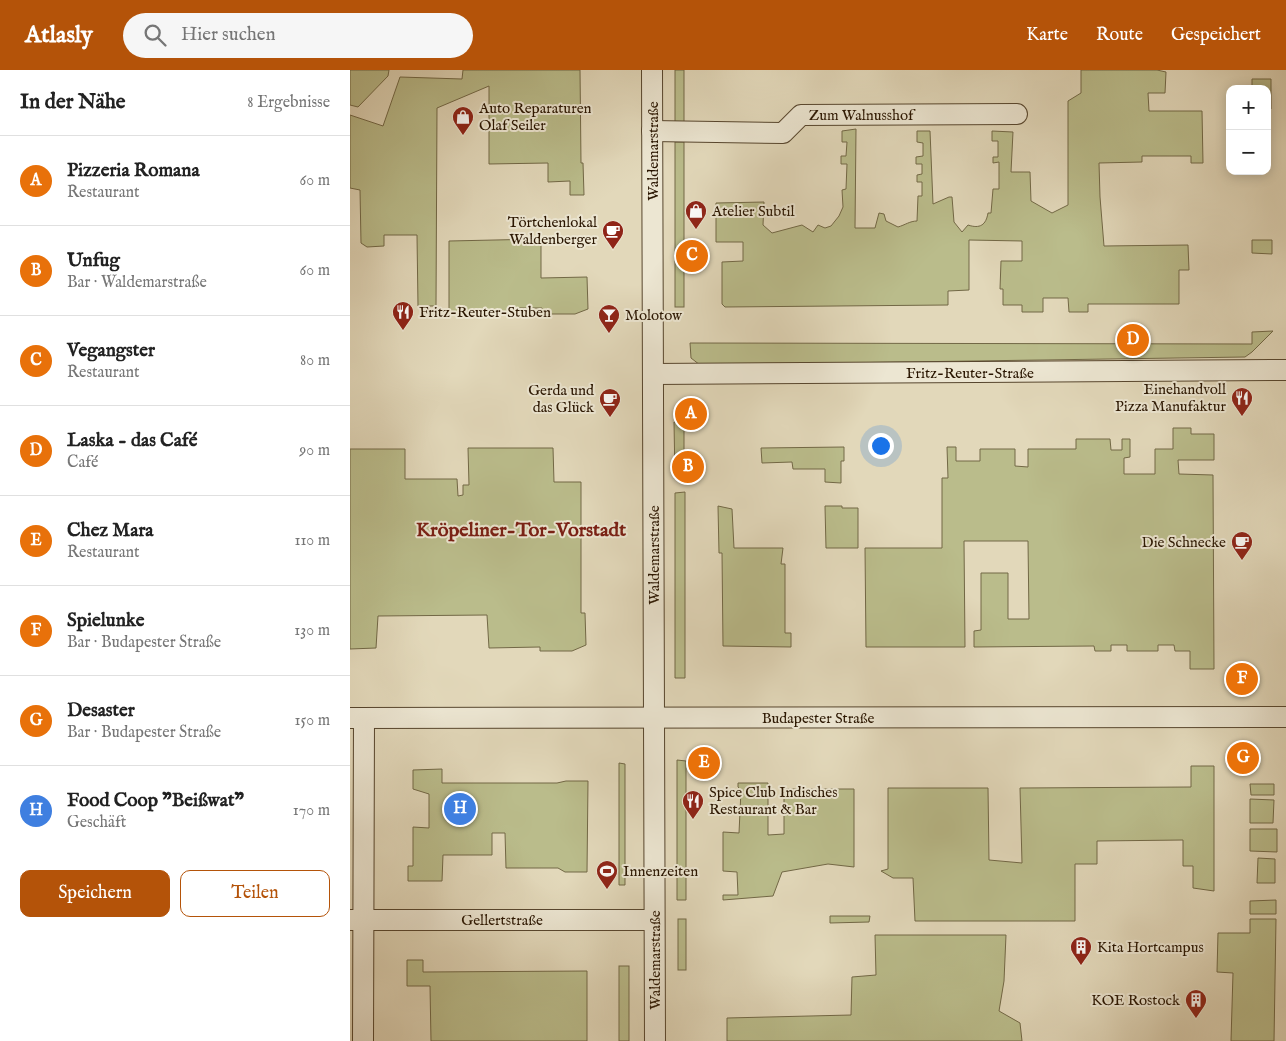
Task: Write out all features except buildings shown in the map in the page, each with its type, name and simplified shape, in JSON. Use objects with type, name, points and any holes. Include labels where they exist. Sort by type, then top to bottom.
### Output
[{"type":"street","name":"Waldemarstraße","points":[[652,70],[655,718],[654,1041]]},
{"type":"street","name":"Zum Walnusshof","points":[[652,131],[783,133],[800,115],[1017,114]]},
{"type":"street","name":"Fritz-Reuter-Straße","points":[[654,374],[1286,370]]},
{"type":"street","name":"Budapester Straße","points":[[357,718],[1286,717]]},
{"type":"street","points":[[357,718],[357,920],[363,1041]]},
{"type":"street","name":"Gellertstraße","points":[[357,920],[654,920]]},
{"type":"green space","points":[[350,70],[389,70],[388,76],[358,107],[350,105]]},
{"type":"green space","points":[[463,70],[580,70],[581,163],[583,163],[584,195],[570,195],[570,181],[548,182],[548,163],[489,164],[489,86],[437,108],[436,306],[418,306],[417,235],[384,235],[384,246],[367,247],[361,243],[360,190],[350,188],[350,115],[383,126],[400,77],[462,79]]},
{"type":"green space","points":[[675,70],[684,70],[684,126],[675,126]]},
{"type":"green space","points":[[1081,70],[1157,70],[1166,72],[1165,93],[1148,93],[1149,111],[1202,111],[1203,163],[1191,163],[1191,156],[1142,156],[1142,162],[1099,163],[1104,246],[1188,245],[1189,270],[1179,270],[1179,304],[1088,304],[1088,312],[1069,312],[1068,298],[1043,298],[1043,312],[1022,312],[1022,305],[1003,305],[1003,289],[1000,289],[1001,261],[1022,261],[1022,241],[969,240],[969,290],[948,291],[948,305],[725,307],[722,304],[722,262],[743,261],[743,242],[716,242],[716,203],[764,202],[763,225],[772,233],[802,225],[813,232],[818,225],[825,228],[831,226],[843,207],[842,190],[846,189],[847,164],[841,164],[841,156],[846,156],[847,142],[842,142],[842,131],[856,129],[855,228],[875,228],[879,213],[884,214],[886,221],[898,227],[917,221],[918,196],[922,196],[922,182],[917,182],[917,175],[922,174],[922,164],[916,164],[916,157],[923,156],[923,143],[917,142],[917,131],[930,131],[933,204],[952,197],[954,222],[962,232],[968,225],[979,226],[984,223],[988,213],[991,213],[993,189],[999,189],[999,162],[993,163],[993,157],[998,157],[998,141],[992,141],[992,131],[1013,132],[1011,172],[1030,172],[1031,201],[1052,213],[1068,205],[1068,101],[1081,93]]},
{"type":"green space","points":[[1252,79],[1271,79],[1271,85],[1252,85]]},
{"type":"green space","points":[[675,142],[684,142],[684,307],[675,307]]},
{"type":"green space","points":[[541,239],[541,278],[587,277],[588,309],[575,314],[542,314],[542,308],[510,308],[509,312],[449,312],[449,241]]},
{"type":"green space","points":[[1252,240],[1272,240],[1272,254],[1252,253]]},
{"type":"green space","points":[[1273,331],[1245,357],[700,365],[691,358],[690,343],[1252,344],[1252,332]]},
{"type":"green space","points":[[674,422],[684,422],[684,479],[675,479]]},
{"type":"green space","points":[[1173,428],[1191,428],[1191,434],[1214,434],[1214,460],[1178,460],[1179,474],[1213,475],[1214,669],[1190,669],[1190,651],[1175,651],[1174,645],[1158,645],[1158,651],[1127,651],[1127,645],[1111,645],[1111,651],[1095,651],[1094,646],[974,647],[974,631],[981,630],[981,573],[1008,573],[1008,619],[1029,619],[1028,541],[964,541],[965,647],[866,647],[865,548],[942,548],[942,478],[948,478],[947,447],[956,447],[956,461],[980,461],[980,449],[1015,449],[1015,466],[1028,467],[1028,449],[1076,449],[1076,439],[1110,439],[1111,450],[1122,450],[1122,439],[1130,439],[1130,457],[1124,458],[1124,474],[1155,474],[1155,449],[1173,449]]},
{"type":"green space","points":[[844,447],[844,461],[841,461],[841,483],[825,482],[825,469],[793,469],[792,462],[762,463],[761,448]]},
{"type":"green space","points":[[468,448],[553,448],[554,482],[581,482],[581,613],[585,613],[586,645],[572,651],[540,651],[540,647],[489,648],[487,615],[378,616],[376,648],[350,649],[350,449],[405,449],[405,479],[457,479],[458,496],[463,495],[463,485],[469,485]]},
{"type":"green space","points":[[685,492],[685,678],[675,678],[675,493]]},
{"type":"green space","points":[[718,506],[732,509],[734,548],[783,548],[781,564],[785,564],[785,633],[791,633],[791,647],[723,646],[722,553],[719,553]]},
{"type":"green space","points":[[825,506],[858,508],[858,548],[826,548]]},
{"type":"green space","points":[[677,760],[686,761],[686,900],[677,900]]},
{"type":"green space","points":[[619,763],[625,764],[625,885],[619,885]]},
{"type":"green space","points":[[1191,766],[1214,766],[1214,891],[1193,888],[1193,866],[1183,866],[1183,840],[1097,841],[1097,864],[1075,864],[1075,921],[915,921],[913,878],[893,878],[881,871],[888,869],[888,788],[988,788],[989,860],[1022,863],[1020,788],[1191,787]]},
{"type":"green space","points":[[442,769],[442,783],[557,783],[588,781],[587,872],[565,872],[558,868],[506,868],[505,833],[492,833],[492,855],[443,855],[442,881],[408,881],[408,866],[413,866],[413,827],[429,828],[429,794],[413,789],[413,770]]},
{"type":"green space","points":[[738,783],[768,783],[768,835],[784,834],[784,789],[854,789],[854,867],[828,864],[782,872],[773,896],[723,900],[723,895],[738,895],[737,872],[723,871],[723,832],[739,833],[741,790],[738,787]]},
{"type":"green space","points":[[1250,784],[1274,784],[1274,795],[1251,795]]},
{"type":"green space","points":[[1250,799],[1274,800],[1273,823],[1250,823]]},
{"type":"green space","points":[[1250,829],[1277,829],[1277,852],[1250,851]]},
{"type":"green space","points":[[1258,858],[1275,859],[1275,883],[1257,883]]},
{"type":"green space","points":[[1276,900],[1276,914],[1250,914],[1250,901]]},
{"type":"green space","points":[[830,916],[870,916],[869,922],[830,923]]},
{"type":"green space","points":[[678,919],[686,919],[686,970],[678,970]]},
{"type":"green space","points":[[1250,919],[1276,919],[1274,1041],[1231,1041],[1233,973],[1217,972],[1218,933],[1250,933]]},
{"type":"green space","points":[[875,935],[1006,935],[1004,981],[999,1011],[1020,1023],[1022,1041],[727,1041],[727,1018],[851,1015],[852,977],[876,975]]},
{"type":"green space","points":[[407,960],[423,960],[423,972],[587,971],[587,1041],[431,1041],[430,986],[407,986]]},
{"type":"green space","points":[[619,966],[629,966],[629,1041],[619,1041]]},
{"type":"place","name":"Auto Reparaturen Olaf Seiler","points":[[463,136]]},
{"type":"place","name":"Atelier Subtil","points":[[696,230]]},
{"type":"place","name":"Törtchenlokal Waldenberger","points":[[613,250]]},
{"type":"place","name":"Vegangster","points":[[692,256]]},
{"type":"place","name":"Fritz-Reuter-Stuben","points":[[403,331]]},
{"type":"place","name":"Molotow","points":[[609,334]]},
{"type":"place","name":"Laska - das Café","points":[[1133,340]]},
{"type":"place","name":"Pizzeria Romana","points":[[691,414]]},
{"type":"place","name":"Einehandvoll Pizza Manufaktur","points":[[1242,417]]},
{"type":"place","name":"Gerda und das Glück","points":[[610,418]]},
{"type":"place","name":"Unfug","points":[[688,467]]},
{"type":"place","name":"Die Schnecke","points":[[1242,561]]},
{"type":"place","name":"Spielunke","points":[[1242,679]]},
{"type":"place","name":"Desaster","points":[[1243,758]]},
{"type":"place","name":"Chez Mara","points":[[704,763]]},
{"type":"place","name":"Food Coop \"Beißwat\"","points":[[460,809]]},
{"type":"place","name":"Spice Club Indisches Restaurant & Bar","points":[[693,820]]},
{"type":"place","name":"Innenzeiten","points":[[607,890]]},
{"type":"place","name":"Kita Hortcampus","points":[[1081,966]]},
{"type":"place","name":"KOE Rostock","points":[[1196,1019]]},
{"type":"district","name":"Kröpeliner-Tor-Vorstadt","points":[[521,529]]}]
